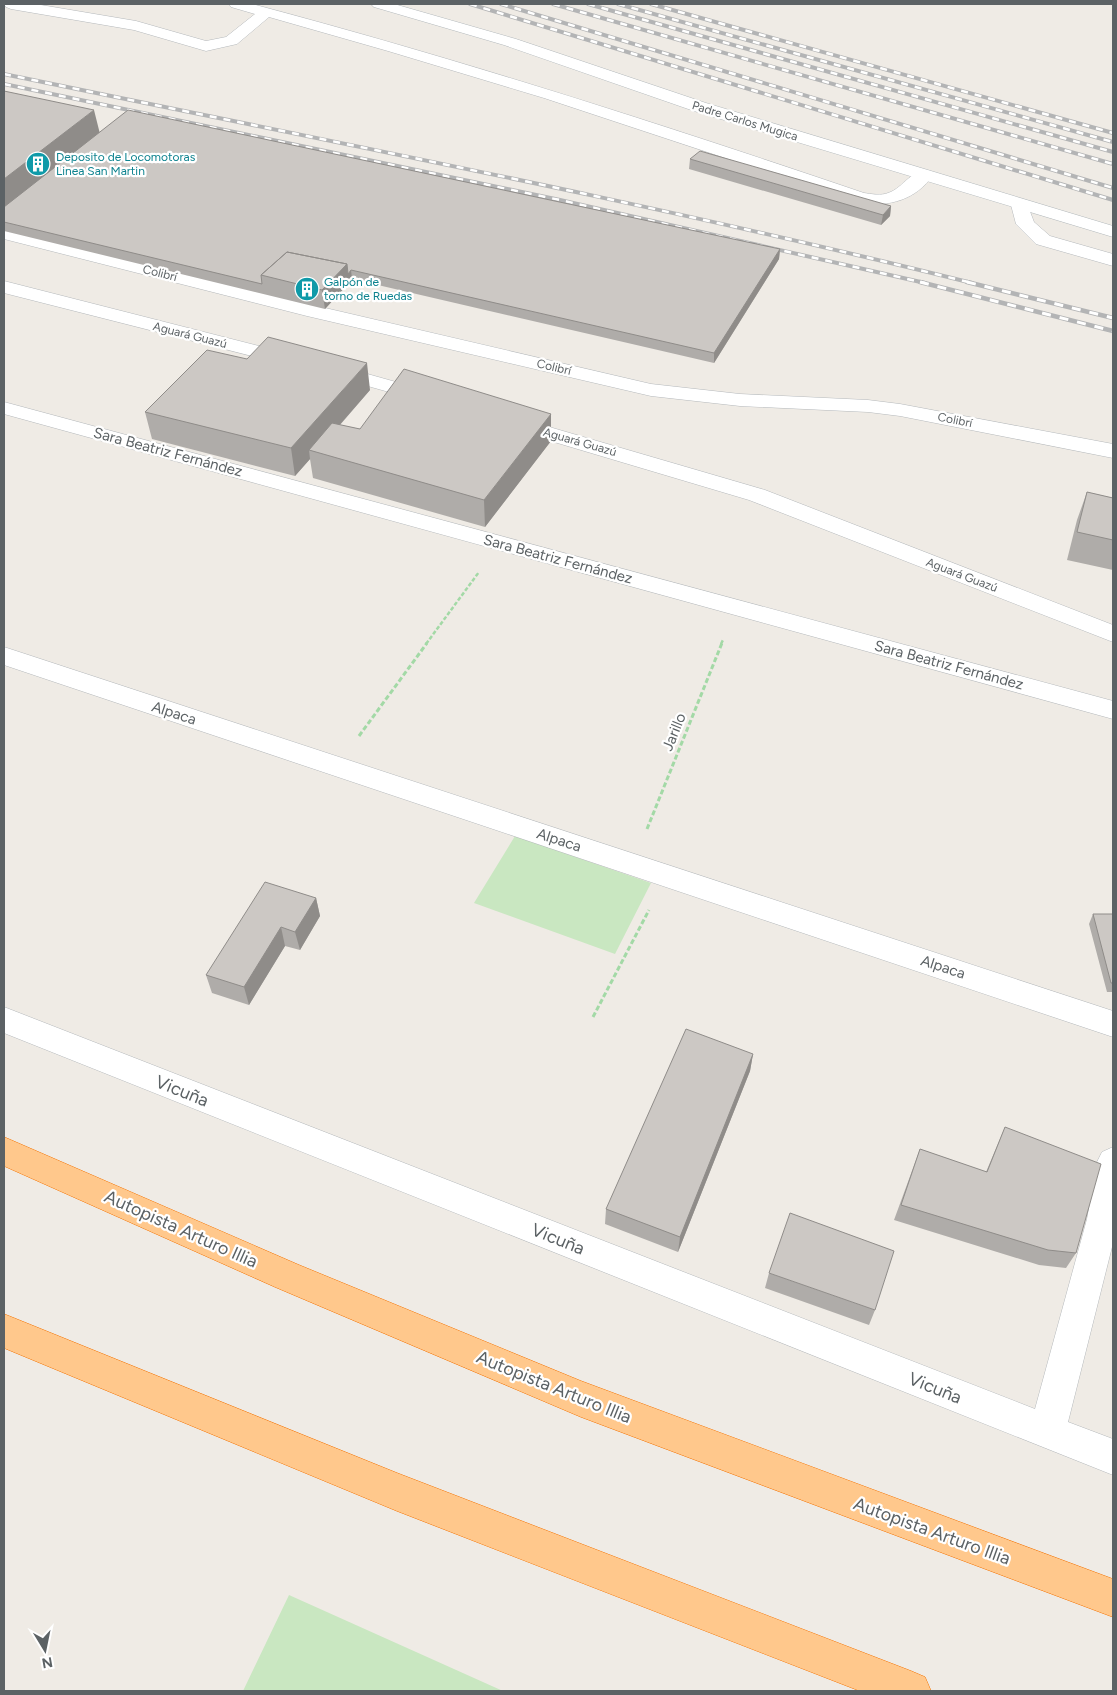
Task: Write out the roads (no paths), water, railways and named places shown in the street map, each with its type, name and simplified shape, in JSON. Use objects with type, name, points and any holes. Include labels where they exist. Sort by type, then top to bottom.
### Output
[{"type":"highway","name":"Autopista Arturo Illia","points":[[4,1151],[287,1276],[581,1399],[1113,1598]]},
{"type":"highway","points":[[4,1331],[398,1492],[911,1691]]},
{"type":"street","points":[[11,4],[136,26],[206,46],[231,41],[266,12]]},
{"type":"street","points":[[236,4],[504,79],[860,198],[881,201],[898,197],[924,176]]},
{"type":"street","name":"Padre Carlos Mugica","points":[[379,4],[510,42],[700,108],[1113,232]]},
{"type":"street","points":[[1020,205],[1025,224],[1043,240],[1113,260]]},
{"type":"street","name":"Colibrí","points":[[4,233],[307,310],[651,390],[740,400],[868,406],[900,410],[1113,451]]},
{"type":"street","name":"Aguará Guazú","points":[[4,287],[358,376],[443,402]]},
{"type":"street","name":"Sara Beatriz Fernández","points":[[4,408],[1113,710]]},
{"type":"street","name":"Aguará Guazú","points":[[500,419],[757,494],[1113,634]]},
{"type":"street","name":"Alpaca","points":[[4,656],[1113,1024]]},
{"type":"street","name":"Vicuña","points":[[4,1020],[1113,1457]]},
{"type":"street","points":[[1047,1432],[1108,1219],[1113,1162]]},
{"type":"railway","points":[[470,4],[1113,200]]},
{"type":"railway","points":[[501,4],[1113,188]]},
{"type":"railway","points":[[553,4],[1113,164]]},
{"type":"railway","points":[[588,4],[1113,152]]},
{"type":"railway","points":[[618,4],[1113,142]]},
{"type":"railway","points":[[651,4],[1113,133]]},
{"type":"railway","points":[[4,74],[610,199],[972,283]]},
{"type":"railway","points":[[4,84],[560,200],[925,283]]},
{"type":"railway","points":[[920,282],[1113,331]]},
{"type":"railway","points":[[967,282],[1113,318]]},
{"type":"place","name":"Deposito de Locomotoras Linea San Martin","points":[[38,164]]},
{"type":"place","name":"Galpón de torno de Ruedas","points":[[307,289]]}]
